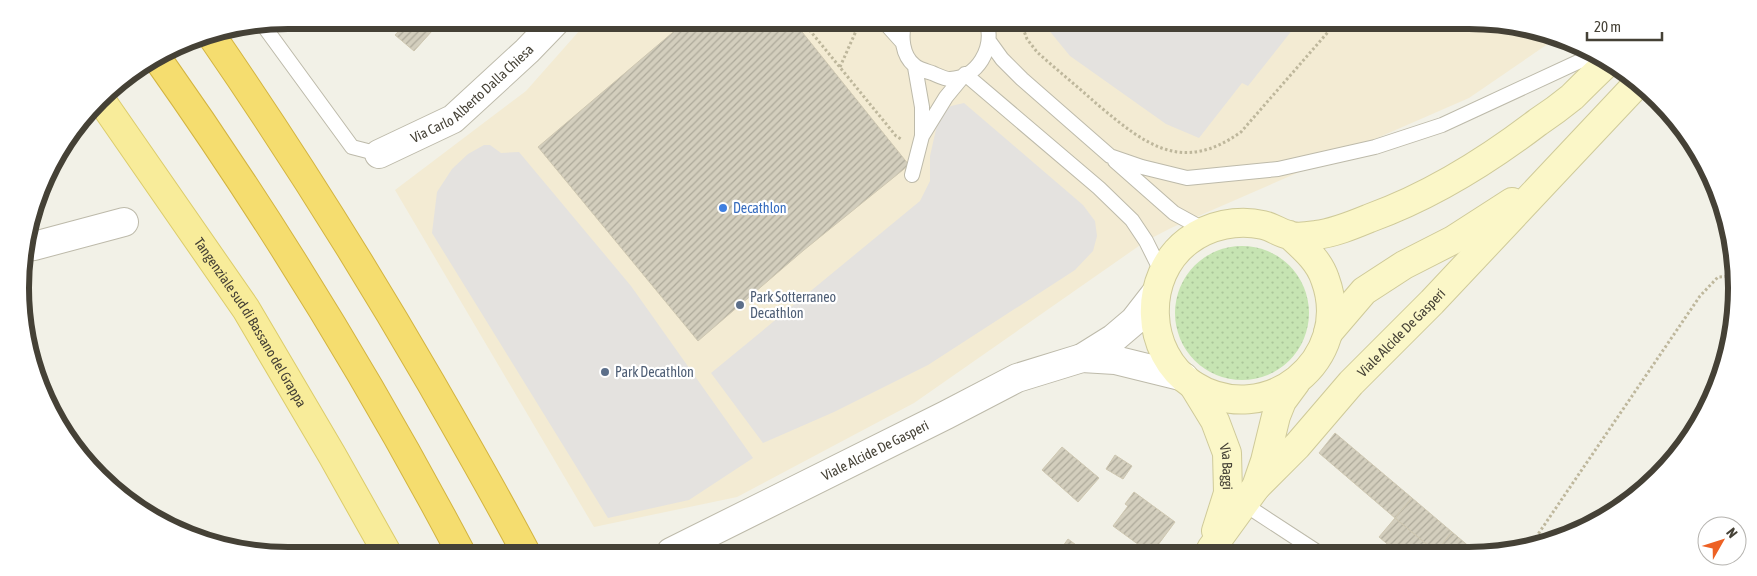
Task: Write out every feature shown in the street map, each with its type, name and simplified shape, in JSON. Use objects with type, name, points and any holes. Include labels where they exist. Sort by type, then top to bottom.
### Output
[{"type":"highway","points":[[214,40],[287,148],[394,319],[522,547]]},
{"type":"highway","points":[[160,62],[190,104],[296,266],[388,421],[458,547]]},
{"type":"main road","name":"Viale Alcide De Gasperi","points":[[1291,236],[1318,235],[1354,224],[1398,208],[1449,181],[1503,149],[1570,98],[1604,66]]},
{"type":"main road","name":"Viale Alcide De Gasperi","points":[[1213,547],[1250,496],[1297,446],[1351,383],[1432,302],[1633,87]]},
{"type":"main road","name":"Tangenziale sud di Bassano del Grappa","points":[[104,106],[246,310],[384,547]]},
{"type":"main road","name":"Viale Alcide De Gasperi","points":[[1328,333],[1364,291],[1404,265],[1454,240],[1548,179]]},
{"type":"main road","name":"Viale Alcide De Gasperi","points":[[1250,496],[1265,461],[1276,416],[1282,401],[1321,352],[1328,333],[1331,306],[1325,279],[1311,255],[1291,236],[1264,225],[1234,222],[1206,230],[1183,246],[1173,256],[1159,283],[1154,316],[1158,339],[1169,360],[1189,381],[1213,394],[1234,399],[1256,398],[1277,393],[1296,382]]},
{"type":"main road","name":"Via Baggi","points":[[1189,381],[1215,421],[1227,453],[1228,493],[1211,547]]},
{"type":"street","name":"Via Carlo Alberto Dalla Chiesa","points":[[379,154],[453,119],[548,29]]},
{"type":"street","points":[[32,246],[124,222]]},
{"type":"street","name":"Viale Alcide De Gasperi","points":[[681,547],[1017,378],[1082,358],[1114,338],[1134,321],[1159,283]]},
{"type":"street","name":"Viale Alcide De Gasperi","points":[[1082,358],[1114,360],[1189,381]]},
{"type":"lane","points":[[891,29],[903,43]]},
{"type":"lane","points":[[902,29],[903,43],[907,56],[915,67],[922,107],[922,136],[912,175]]},
{"type":"lane","points":[[922,136],[946,97],[965,74],[981,60],[989,41],[988,29]]},
{"type":"lane","points":[[266,30],[352,147],[379,154]]},
{"type":"lane","points":[[989,41],[1002,59],[1022,79],[1174,213],[1206,230]]},
{"type":"lane","points":[[1110,156],[1142,167],[1187,178],[1278,169],[1375,147],[1442,126],[1588,57]]},
{"type":"lane","points":[[915,67],[948,79],[965,74]]},
{"type":"lane","points":[[965,74],[1099,188],[1132,220],[1146,241],[1159,283]]},
{"type":"lane","points":[[1250,496],[1312,547]]},
{"type":"path","points":[[809,29],[896,136],[903,141]]},
{"type":"path","points":[[840,67],[857,29]]},
{"type":"path","points":[[1023,29],[1027,39],[1037,52],[1121,124],[1150,144],[1164,150],[1178,152],[1196,151],[1213,147],[1241,132],[1331,29]]},
{"type":"path","points":[[1535,538],[1700,296],[1718,277],[1728,276]]},
{"type":"shaded area","points":[[581,29],[1486,29],[1520,34],[1550,42],[1469,98],[1171,228],[1146,241],[914,403],[737,497],[594,527],[395,190],[526,91]]},
{"type":"shaded area","points":[[1048,29],[1293,29],[1248,86],[1242,83],[1199,138],[1166,124],[1070,56]]},
{"type":"shaded area","name":"Park Decathlon","points":[[964,103],[1083,205],[1095,221],[1097,236],[1093,251],[1075,270],[928,365],[834,412],[763,443],[711,373],[920,201],[930,181],[930,156],[939,116],[951,106]]},
{"type":"shaded area","name":"Park Decathlon","points":[[484,145],[490,145],[501,153],[519,152],[631,286],[753,458],[689,500],[608,518],[432,233],[437,192],[452,169],[468,154]]},
{"type":"green space","points":[[1242,246],[1268,251],[1290,265],[1304,287],[1309,313],[1304,339],[1290,361],[1268,375],[1242,380],[1216,375],[1194,361],[1180,339],[1175,313],[1180,287],[1194,265],[1216,251]]},
{"type":"building","points":[[401,29],[434,29],[414,51],[395,35]]},
{"type":"building","name":"Decathlon","points":[[677,29],[800,29],[909,165],[804,250],[698,341],[538,147]]},
{"type":"building","points":[[1335,433],[1412,498],[1395,518],[1319,453]]},
{"type":"building","points":[[1062,447],[1099,478],[1078,502],[1042,470]]},
{"type":"building","points":[[1115,455],[1132,466],[1123,479],[1106,469]]},
{"type":"building","points":[[1134,492],[1175,522],[1156,547],[1142,547],[1113,526],[1128,506],[1125,504]]},
{"type":"building","points":[[1412,498],[1452,532],[1440,547],[1430,547],[1395,518]]},
{"type":"building","points":[[1395,518],[1430,547],[1391,547],[1379,537]]},
{"type":"building","points":[[1452,532],[1470,547],[1469,547],[1440,547]]},
{"type":"building","points":[[1068,539],[1079,547],[1062,547]]},
{"type":"place","name":"Decathlon","points":[[723,208]]},
{"type":"place","name":"Park Sotterraneo Decathlon","points":[[740,305]]},
{"type":"place","name":"Park Decathlon","points":[[605,372]]}]
